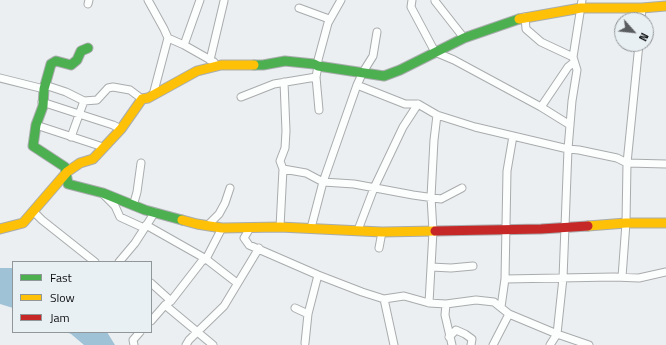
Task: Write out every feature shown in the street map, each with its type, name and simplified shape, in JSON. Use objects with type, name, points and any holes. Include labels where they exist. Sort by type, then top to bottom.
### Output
[{"type":"street","points":[[148,0],[168,38],[154,95]]},
{"type":"street","points":[[184,45],[200,0]]},
{"type":"street","points":[[319,110],[316,77],[318,60],[324,32],[329,19],[341,0]]},
{"type":"street","points":[[412,0],[411,7],[435,52],[454,60],[570,125]]},
{"type":"street","points":[[435,1],[464,38]]},
{"type":"street","points":[[210,60],[224,2]]},
{"type":"street","points":[[550,345],[557,334],[563,278],[568,149],[577,70],[573,57],[581,4]]},
{"type":"street","points":[[0,229],[23,223],[67,172],[80,163],[93,159],[120,129],[142,99],[154,95],[198,71],[221,65],[263,65],[285,61],[314,64],[318,66],[384,76],[400,70],[464,38],[525,17],[581,4],[642,8],[666,6]]},
{"type":"street","points":[[299,8],[329,19]]},
{"type":"street","points":[[642,8],[642,12]]},
{"type":"street","points":[[525,17],[526,29],[541,42],[573,57]]},
{"type":"street","points":[[311,228],[323,182],[357,85],[373,56],[377,32]]},
{"type":"street","points":[[168,38],[221,65]]},
{"type":"street","points":[[88,48],[81,51],[71,65],[56,61],[51,64],[42,102],[43,106],[36,125],[33,146],[65,167],[68,184],[103,193],[133,206],[197,224],[222,228],[280,227],[382,232],[541,229],[564,226],[626,223],[666,223]]},
{"type":"street","points":[[622,277],[626,223],[626,163],[638,52]]},
{"type":"street","points":[[541,108],[568,67],[573,63],[575,64]]},
{"type":"street","points":[[241,97],[274,84],[316,77]]},
{"type":"street","points":[[0,78],[66,92],[84,101],[97,100],[108,88],[113,87],[130,90],[142,99]]},
{"type":"street","points":[[280,227],[283,169],[280,161],[285,148],[286,131],[284,82]]},
{"type":"street","points":[[357,85],[405,104],[418,104],[437,114],[475,127],[568,149],[617,158],[626,163],[666,164]]},
{"type":"street","points":[[72,137],[84,101]]},
{"type":"street","points":[[42,102],[79,113],[120,129]]},
{"type":"street","points":[[358,230],[374,188],[403,127],[418,104]]},
{"type":"street","points":[[429,302],[433,231],[431,197],[437,114]]},
{"type":"street","points":[[36,125],[103,147]]},
{"type":"street","points":[[501,307],[505,279],[507,171],[513,136]]},
{"type":"street","points":[[133,206],[137,192],[141,163]]},
{"type":"street","points":[[283,169],[306,173],[323,182],[354,184],[412,196],[441,199],[462,188]]},
{"type":"street","points":[[208,225],[219,214],[226,203],[230,188]]},
{"type":"street","points":[[103,193],[115,206],[120,218],[145,226],[206,260],[237,283]]},
{"type":"street","points":[[33,211],[42,220],[94,261]]},
{"type":"street","points":[[120,261],[155,212]]},
{"type":"street","points":[[152,320],[168,303],[202,261],[206,260],[222,228]]},
{"type":"street","points":[[250,228],[244,238],[250,245],[259,248],[274,257],[362,292],[384,299],[404,296],[429,302],[446,304],[476,300],[494,302],[509,314],[557,334],[589,345]]},
{"type":"street","points":[[379,248],[382,232]]},
{"type":"street","points":[[186,345],[189,340],[224,306],[259,248]]},
{"type":"street","points":[[431,267],[451,268],[473,266]]},
{"type":"street","points":[[505,279],[639,278],[666,272]]},
{"type":"street","points":[[305,342],[308,314],[318,275]]},
{"type":"street","points":[[152,284],[168,303],[197,332],[213,345]]},
{"type":"street","points":[[384,299],[394,345]]},
{"type":"street","points":[[446,304],[445,315],[452,345]]},
{"type":"street","points":[[295,308],[308,314]]},
{"type":"street","points":[[493,345],[509,314]]},
{"type":"street","points":[[449,337],[456,330],[465,334],[472,340],[471,345]]},
{"type":"street","points":[[134,345],[133,340],[139,333]]},
{"type":"water","points":[[0,268],[12,268],[12,308],[0,304]]},
{"type":"water","points":[[68,333],[108,333],[115,345],[84,345]]},
{"type":"traffic: fast","points":[[254,65],[285,61],[314,64],[318,66],[384,76],[400,70],[464,38],[519,19]]},
{"type":"traffic: fast","points":[[88,48],[81,51],[77,60],[71,65],[56,61],[51,64],[44,89],[43,106],[36,125],[33,146],[65,167],[68,184],[103,193],[145,210],[182,220]]},
{"type":"traffic: slow","points":[[519,19],[581,8],[642,8],[666,6]]},
{"type":"traffic: slow","points":[[0,229],[23,223],[67,172],[80,163],[93,159],[121,129],[142,99],[148,98],[197,71],[221,65],[254,65]]},
{"type":"traffic: slow","points":[[182,220],[222,228],[280,227],[382,232],[435,231]]},
{"type":"traffic: slow","points":[[588,226],[626,223],[666,223]]},
{"type":"traffic: jam","points":[[435,231],[541,229],[588,226]]}]
